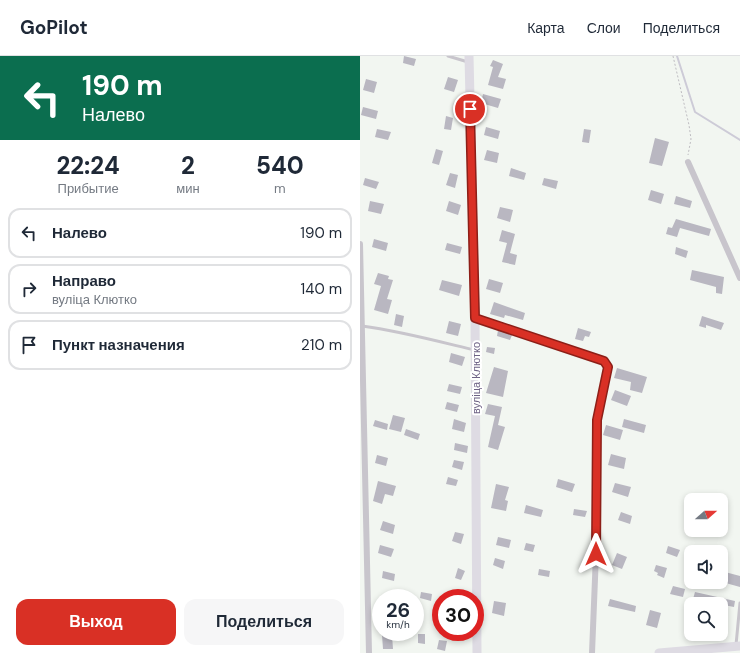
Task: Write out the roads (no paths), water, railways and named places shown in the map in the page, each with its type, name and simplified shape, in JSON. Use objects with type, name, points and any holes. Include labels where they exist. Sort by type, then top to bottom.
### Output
[{"type":"street","name":"вуліца Клютко","points":[[469,59],[476,350],[477,653]]},
{"type":"street","points":[[688,162],[740,278]]},
{"type":"street","points":[[360,244],[369,653]]},
{"type":"street","points":[[475,318],[604,361],[608,367],[597,420],[596,554],[592,653]]},
{"type":"street","points":[[659,653],[738,647]]},
{"type":"lane","points":[[448,56],[469,59]]},
{"type":"lane","points":[[362,326],[394,330],[416,337],[476,350]]},
{"type":"lane","points":[[738,647],[740,603]]},
{"type":"waterway","points":[[677,56],[695,112],[740,140]]}]
